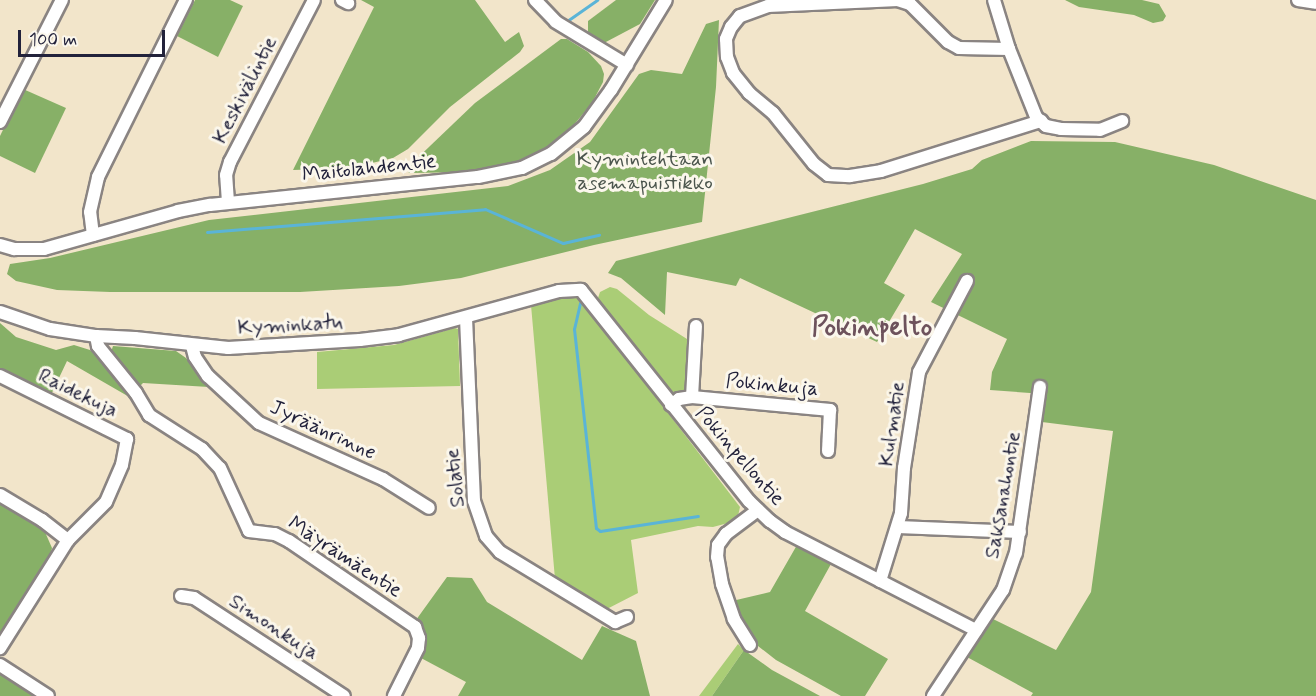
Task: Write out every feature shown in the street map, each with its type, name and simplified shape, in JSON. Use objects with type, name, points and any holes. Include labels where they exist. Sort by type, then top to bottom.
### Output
[{"type":"street","points":[[0,122],[62,0]]},
{"type":"street","points":[[93,235],[90,212],[98,177],[186,0]]},
{"type":"street","name":"Keskivälintie","points":[[228,202],[226,175],[230,162],[314,0]]},
{"type":"street","points":[[535,0],[556,22],[627,65]]},
{"type":"street","name":"Maitolahdentie","points":[[0,245],[14,249],[44,249],[178,211],[228,202],[478,177],[522,168],[551,154],[573,137],[597,110],[666,0]]},
{"type":"street","points":[[1009,49],[959,48],[948,42],[910,4],[898,0],[768,6],[740,16],[731,27],[726,39],[727,57],[733,73],[749,93],[773,112],[814,164],[828,175],[850,176],[881,171],[1041,121]]},
{"type":"street","points":[[994,0],[1029,104],[1046,126],[1061,129],[1100,130],[1122,122]]},
{"type":"street","points":[[1298,0],[1316,3]]},
{"type":"street","name":"Kulmatie","points":[[880,581],[898,527],[915,385],[919,372],[967,281]]},
{"type":"street","name":"Kyminkatu","points":[[0,312],[50,329],[96,336],[228,348],[360,340],[399,334],[466,318],[559,291],[581,290]]},
{"type":"street","name":"Pokinpellontie","points":[[581,290],[671,405],[758,510],[785,532],[976,630]]},
{"type":"street","name":"Solatie","points":[[466,318],[474,501],[486,536],[500,552],[615,622],[627,617]]},
{"type":"street","points":[[692,397],[696,326]]},
{"type":"street","name":"Mäyrämäentie","points":[[96,336],[98,346],[136,393],[149,416],[202,449],[220,468],[249,531],[275,534],[289,541],[415,627],[419,638],[418,648],[394,696]]},
{"type":"street","name":"Jyräänrinne","points":[[192,346],[195,357],[208,376],[259,423],[384,479],[429,508]]},
{"type":"street","name":"Raidekuja","points":[[0,376],[127,439],[122,465],[106,502],[68,540]]},
{"type":"street","name":"Saksanahontie","points":[[933,696],[1003,590],[1016,554],[1040,387]]},
{"type":"street","name":"Pokinkuja","points":[[671,405],[679,399],[692,397],[830,410],[828,451]]},
{"type":"street","points":[[0,495],[42,520],[68,540],[0,648]]},
{"type":"street","points":[[750,645],[734,619],[722,584],[717,557],[718,545],[726,534],[758,510]]},
{"type":"street","points":[[898,527],[1020,532]]},
{"type":"street","name":"Simonkuja","points":[[181,596],[194,598],[344,696]]},
{"type":"street","points":[[0,665],[48,696]]},
{"type":"green space","points":[[195,0],[230,0],[243,6],[218,57],[177,36]]},
{"type":"green space","points":[[361,0],[475,0],[505,42],[519,32],[524,46],[520,52],[450,107],[408,149],[393,158],[351,168],[293,170],[374,7]]},
{"type":"green space","points":[[616,0],[655,0],[640,24],[604,43],[588,33],[588,21]]},
{"type":"green space","points":[[1065,0],[1142,0],[1159,4],[1166,16],[1163,21],[1153,23],[1134,15],[1079,7]]},
{"type":"green space","name":"Kymintehtaan asemapuistikko","points":[[719,20],[716,87],[702,222],[594,245],[461,278],[399,286],[300,292],[110,292],[57,290],[16,281],[7,274],[10,264],[50,258],[209,220],[508,186],[550,170],[590,142],[639,74],[651,70],[682,74],[706,24]]},
{"type":"green space","points":[[561,39],[567,39],[588,52],[601,66],[604,74],[603,82],[592,103],[568,132],[546,149],[508,165],[472,172],[409,173],[407,168],[475,103]]},
{"type":"green space","points":[[23,89],[66,108],[35,173],[0,156],[0,136]]},
{"type":"green space","points":[[1031,141],[1115,142],[1214,165],[1316,200],[1316,696],[1031,696],[1033,693],[967,657],[993,619],[1056,650],[1091,592],[1113,431],[1042,422],[1044,394],[990,390],[992,372],[1007,339],[931,302],[962,254],[915,229],[884,283],[905,295],[877,342],[740,278],[736,286],[667,272],[665,315],[621,278],[608,273],[616,261],[923,184],[972,169],[982,160]]},
{"type":"green space","points":[[610,287],[617,289],[691,344],[687,391],[678,394],[664,388],[602,307],[598,298],[600,292]]},
{"type":"green space","points":[[571,296],[580,299],[587,307],[740,507],[738,516],[728,523],[713,527],[698,526],[631,540],[638,593],[603,611],[555,579],[531,305]]},
{"type":"green space","points":[[0,323],[16,337],[56,350],[74,345],[90,350],[138,402],[67,361],[50,397],[0,368]]},
{"type":"green space","points":[[458,329],[460,386],[317,389],[317,352],[394,345]]},
{"type":"green space","points":[[113,346],[176,351],[186,358],[209,387],[143,383],[138,388],[111,352]]},
{"type":"green space","points":[[0,501],[38,524],[45,532],[52,548],[50,556],[0,634]]},
{"type":"green space","points":[[797,545],[831,564],[805,611],[888,659],[865,696],[841,696],[776,660],[758,646],[746,631],[732,601],[770,592]]},
{"type":"green space","points":[[447,577],[472,578],[487,602],[582,660],[602,626],[636,641],[650,696],[458,696],[466,682],[421,658],[426,633],[416,620]]},
{"type":"green space","points":[[738,644],[744,650],[712,696],[699,696]]},
{"type":"green space","points":[[744,650],[772,670],[820,696],[712,696]]},
{"type":"green space","points":[[0,670],[39,696],[0,696]]},
{"type":"waterway","points":[[567,21],[597,0]]},
{"type":"waterway","points":[[207,232],[485,209],[563,243],[599,235]]},
{"type":"waterway","points":[[580,303],[574,329],[596,528],[600,531],[698,516]]},
{"type":"district","name":"Pokinpelto","points":[[872,328]]}]
